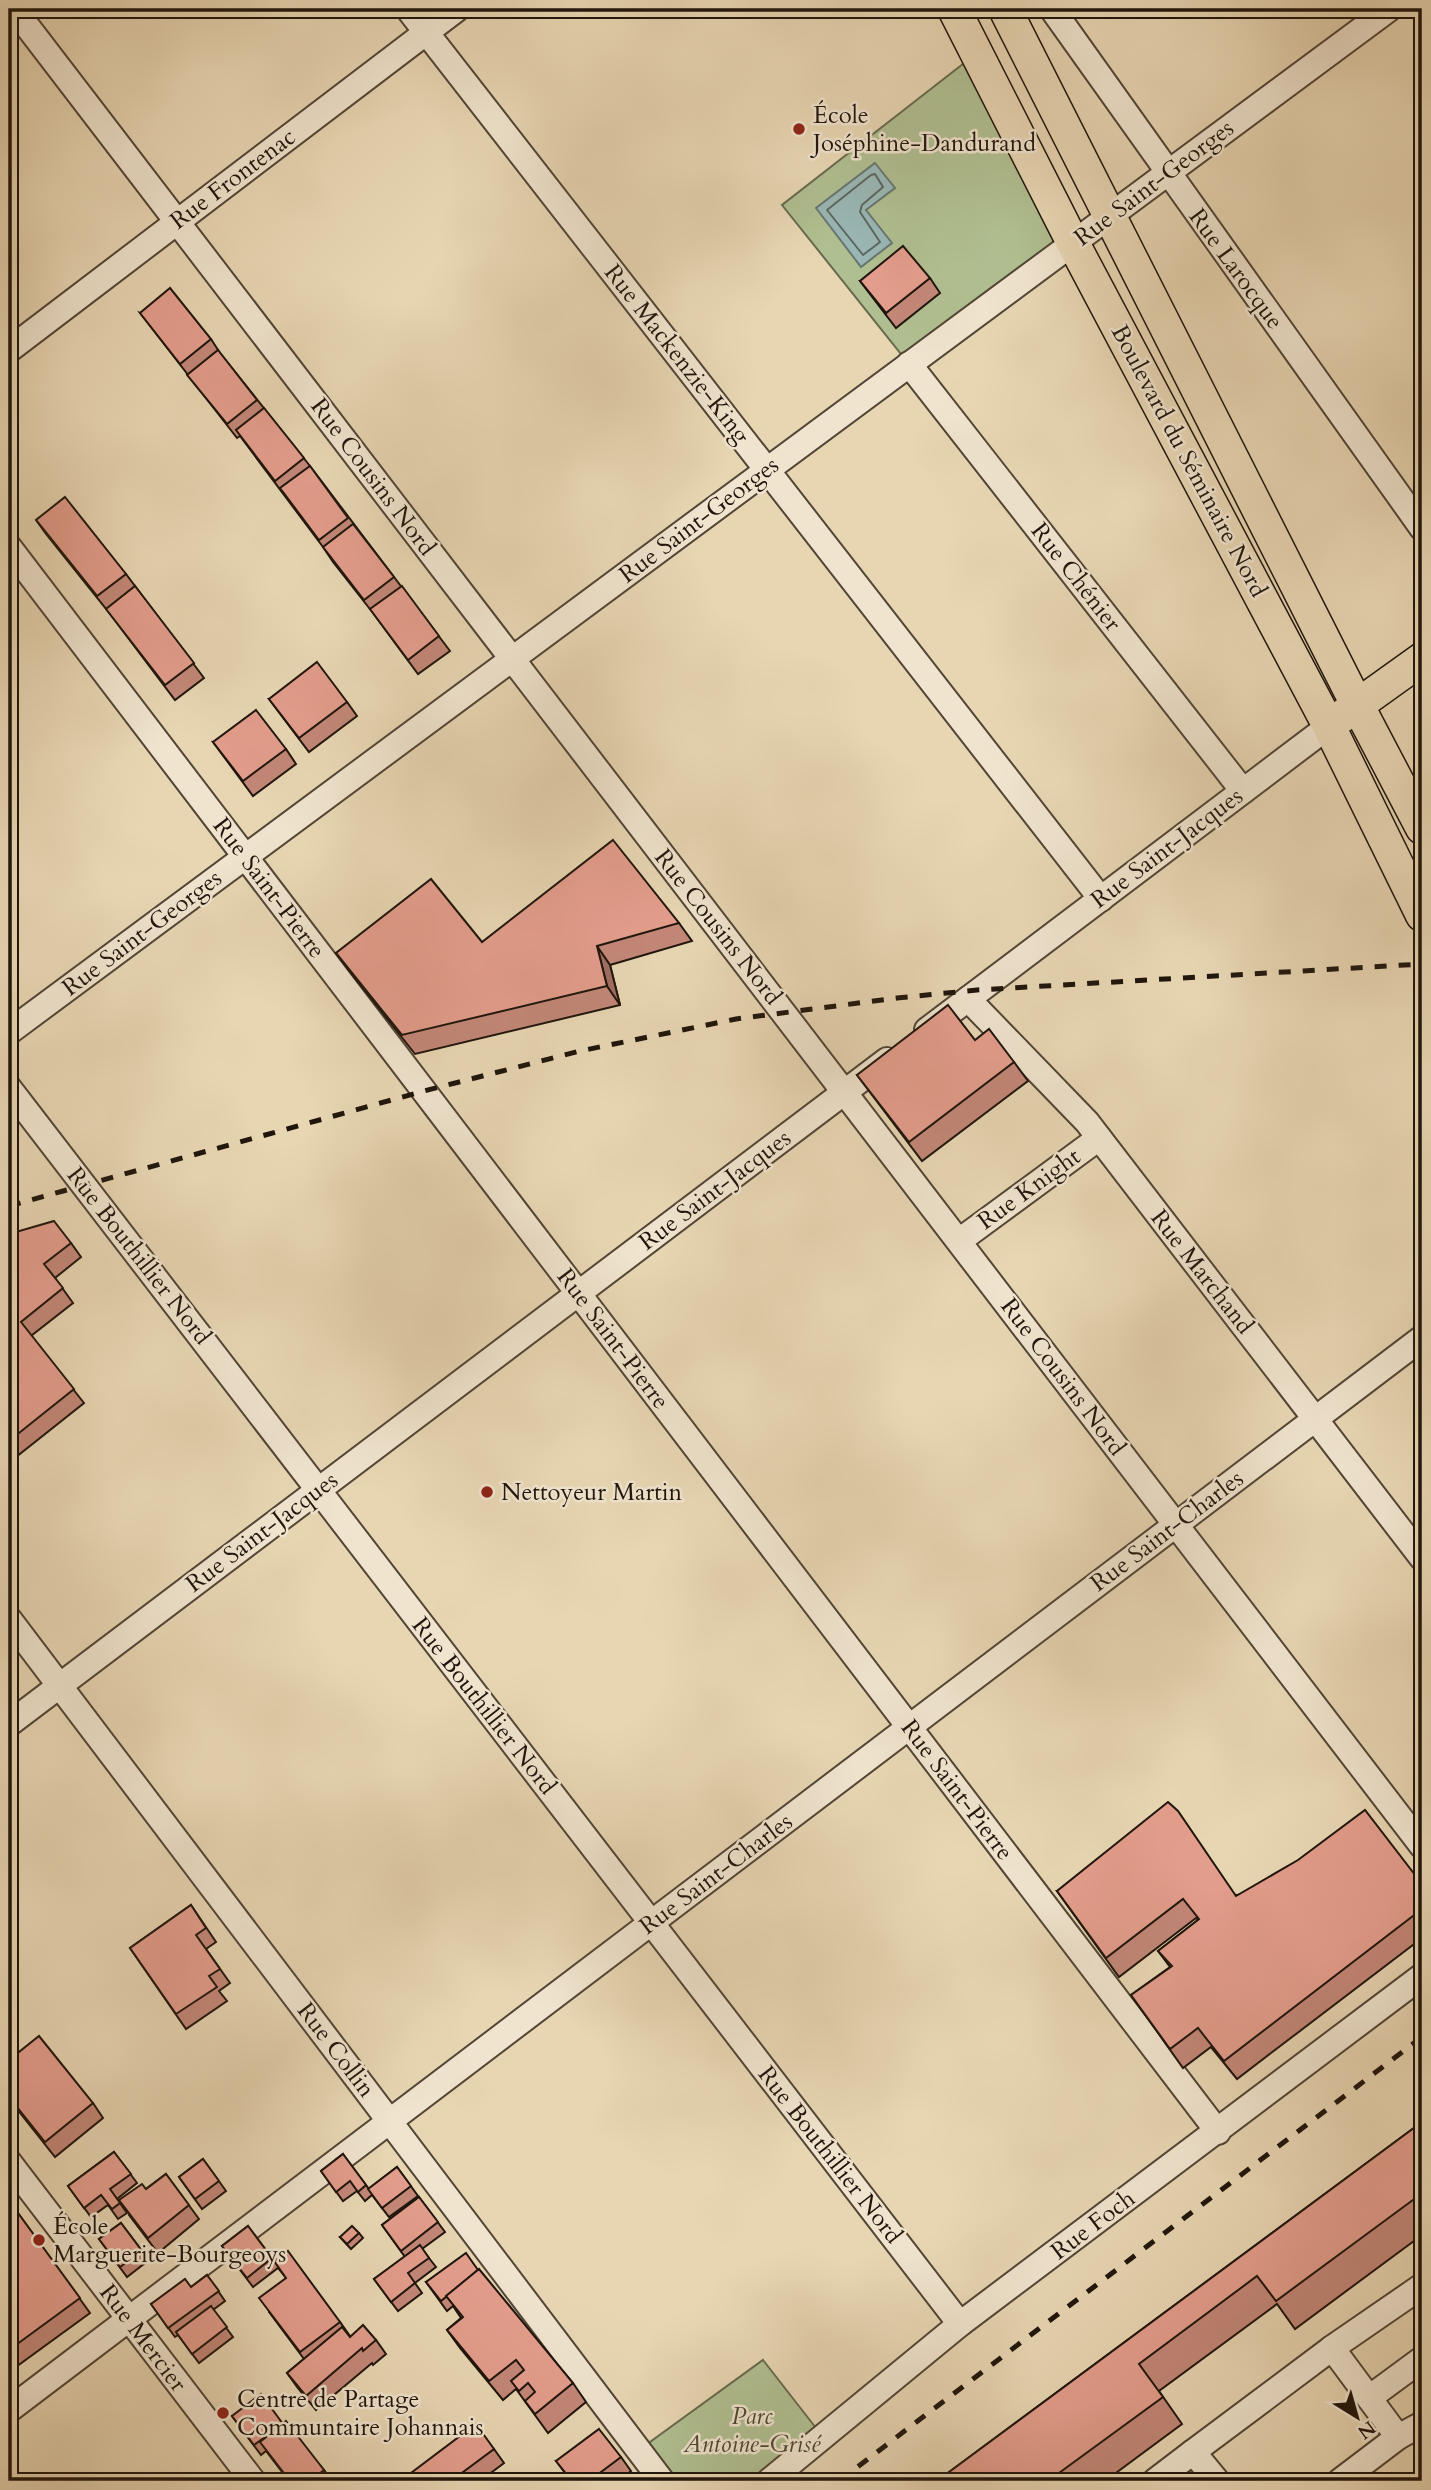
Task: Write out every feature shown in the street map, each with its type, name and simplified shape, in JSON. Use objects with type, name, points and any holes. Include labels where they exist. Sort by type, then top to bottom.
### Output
[{"type":"main road","name":"Boulevard du Séminaire Nord","points":[[954,9],[1073,243],[1329,726],[1422,915]]},
{"type":"main road","name":"Boulevard du Séminaire Nord","points":[[1005,9],[1357,705],[1422,828]]},
{"type":"main road","name":"Rue Saint-Jacques","points":[[1329,726],[1422,659]]},
{"type":"street","name":"Rue Cousins Nord","points":[[14,9],[1422,1846]]},
{"type":"street","name":"Rue Mackenzie-King","points":[[408,9],[1101,899]]},
{"type":"street","name":"Rue Frontenac","points":[[9,350],[457,9]]},
{"type":"street","name":"Rue Larocque","points":[[1052,9],[1422,528]]},
{"type":"street","name":"Rue Saint-Georges","points":[[9,1032],[1389,9]]},
{"type":"street","name":"Rue Chénier","points":[[909,364],[1243,791]]},
{"type":"street","name":"Rue Saint-Pierre","points":[[9,547],[1218,2132]]},
{"type":"street","name":"Rue Saint-Jacques","points":[[9,1724],[1329,726]]},
{"type":"street","name":"Rue Marchand","points":[[968,999],[1087,1122],[1422,1558]]},
{"type":"street","name":"Rue Bouthillier Nord","points":[[9,1088],[960,2324]]},
{"type":"street","name":"Rue Knight","points":[[958,1241],[1099,1138]]},
{"type":"street","name":"Rue Saint-Charles","points":[[9,2410],[1422,1338]]},
{"type":"street","name":"Rue Collin","points":[[9,1619],[662,2481]]},
{"type":"street","name":"Rue Foch","points":[[769,2481],[960,2324],[1422,1976]]},
{"type":"street","name":"Rue Mercier","points":[[9,2162],[253,2481]]},
{"type":"street","points":[[1155,2481],[1332,2348],[1422,2286]]},
{"type":"street","points":[[1332,2348],[1398,2437]]},
{"type":"street","points":[[1369,2398],[1422,2359]]},
{"type":"street","points":[[1340,2481],[1398,2437],[1422,2424]]},
{"type":"street","points":[[1193,2452],[1217,2481]]},
{"type":"green space","points":[[977,53],[1073,243],[909,364],[782,205]]},
{"type":"green space","name":"Parc Antoine-Grisé","points":[[763,2360],[823,2437],[769,2481],[662,2481],[639,2450]]},
{"type":"water","points":[[875,163],[895,188],[866,210],[892,243],[861,267],[816,208]]},
{"type":"building","points":[[903,246],[930,278],[886,313],[860,281]]},
{"type":"building","points":[[170,288],[211,339],[180,364],[140,313]]},
{"type":"building","points":[[218,350],[257,400],[227,424],[187,375]]},
{"type":"building","points":[[264,408],[304,458],[275,481],[236,430]]},
{"type":"building","points":[[310,466],[348,518],[319,540],[280,488]]},
{"type":"building","points":[[65,497],[126,574],[97,596],[36,520]]},
{"type":"building","points":[[353,524],[394,577],[364,600],[323,547]]},
{"type":"building","points":[[135,586],[194,663],[165,685],[106,609]]},
{"type":"building","points":[[402,586],[439,636],[408,660],[370,609]]},
{"type":"building","points":[[317,662],[347,702],[299,738],[269,699]]},
{"type":"building","points":[[256,710],[286,749],[243,781],[213,742]]},
{"type":"building","points":[[613,840],[679,923],[597,946],[607,986],[402,1035],[336,953],[431,879],[482,942]]},
{"type":"building","points":[[948,1005],[975,1040],[989,1029],[1014,1062],[909,1142],[857,1075]]},
{"type":"building","points":[[54,1221],[71,1243],[44,1264],[63,1288],[21,1322],[74,1389],[9,1441],[9,1234]]},
{"type":"building","points":[[1168,1802],[1178,1811],[1236,1896],[1298,1860],[1365,1810],[1422,1884],[1422,1909],[1224,2061],[1198,2028],[1170,2049],[1131,1995],[1172,1966],[1158,1951],[1199,1919],[1183,1899],[1106,1958],[1057,1891]]},
{"type":"building","points":[[191,1905],[206,1928],[196,1935],[220,1969],[209,1976],[217,1987],[176,2014],[130,1948]]},
{"type":"building","points":[[39,2036],[93,2103],[45,2142],[9,2097],[9,2060]]},
{"type":"building","points":[[1422,2122],[1422,2195],[1276,2301],[1257,2276],[1139,2364],[1163,2397],[1048,2481],[937,2481]]},
{"type":"building","points":[[114,2152],[131,2174],[110,2189],[120,2203],[112,2209],[101,2195],[84,2208],[68,2186]]},
{"type":"building","points":[[343,2154],[366,2185],[358,2192],[350,2181],[336,2192],[321,2171]]},
{"type":"building","points":[[203,2159],[219,2181],[195,2199],[179,2177]]},
{"type":"building","points":[[397,2167],[411,2186],[382,2208],[368,2189]]},
{"type":"building","points":[[166,2174],[189,2205],[148,2238],[119,2200],[142,2184],[146,2189]]},
{"type":"building","points":[[419,2197],[438,2222],[401,2251],[382,2225]]},
{"type":"building","points":[[18,2213],[80,2298],[9,2350],[9,2284],[14,2281],[9,2274],[9,2220]]},
{"type":"building","points":[[121,2223],[142,2251],[120,2267],[99,2239]]},
{"type":"building","points":[[248,2226],[272,2258],[247,2278],[222,2246]]},
{"type":"building","points":[[352,2226],[359,2233],[347,2244],[340,2237]]},
{"type":"building","points":[[420,2245],[429,2258],[408,2273],[415,2283],[391,2302],[374,2279]]},
{"type":"building","points":[[288,2251],[340,2322],[300,2352],[259,2298],[286,2278],[274,2261]]},
{"type":"building","points":[[466,2253],[478,2270],[441,2301],[426,2282]]},
{"type":"building","points":[[479,2269],[573,2383],[535,2414],[525,2401],[535,2392],[528,2383],[519,2391],[511,2381],[524,2370],[516,2360],[489,2381],[447,2330],[463,2317],[446,2296]]},
{"type":"building","points":[[207,2275],[219,2291],[168,2328],[151,2304],[185,2279],[191,2287]]},
{"type":"building","points":[[211,2306],[227,2327],[192,2354],[176,2332]]},
{"type":"building","points":[[363,2325],[376,2340],[363,2351],[362,2348],[306,2396],[287,2373],[342,2327],[350,2337]]},
{"type":"building","points":[[261,2394],[283,2424],[254,2445],[232,2416]]},
{"type":"building","points":[[286,2421],[324,2470],[310,2481],[290,2481],[260,2442]]},
{"type":"building","points":[[476,2424],[494,2449],[451,2481],[417,2481],[411,2473]]},
{"type":"building","points":[[599,2429],[621,2457],[589,2481],[572,2481],[556,2461]]},
{"type":"railway","points":[[9,1206],[424,1091],[580,1051],[736,1019],[977,990],[1422,964]]},
{"type":"railway","points":[[839,2481],[1422,2037]]},
{"type":"place","name":"École Joséphine-Dandurand","points":[[799,129]]},
{"type":"place","name":"Nettoyeur Martin","points":[[487,1492]]},
{"type":"place","name":"École Marguerite-Bourgeoys","points":[[39,2240]]},
{"type":"place","name":"Centre de Partage Communtaire Johannais","points":[[223,2413]]}]
